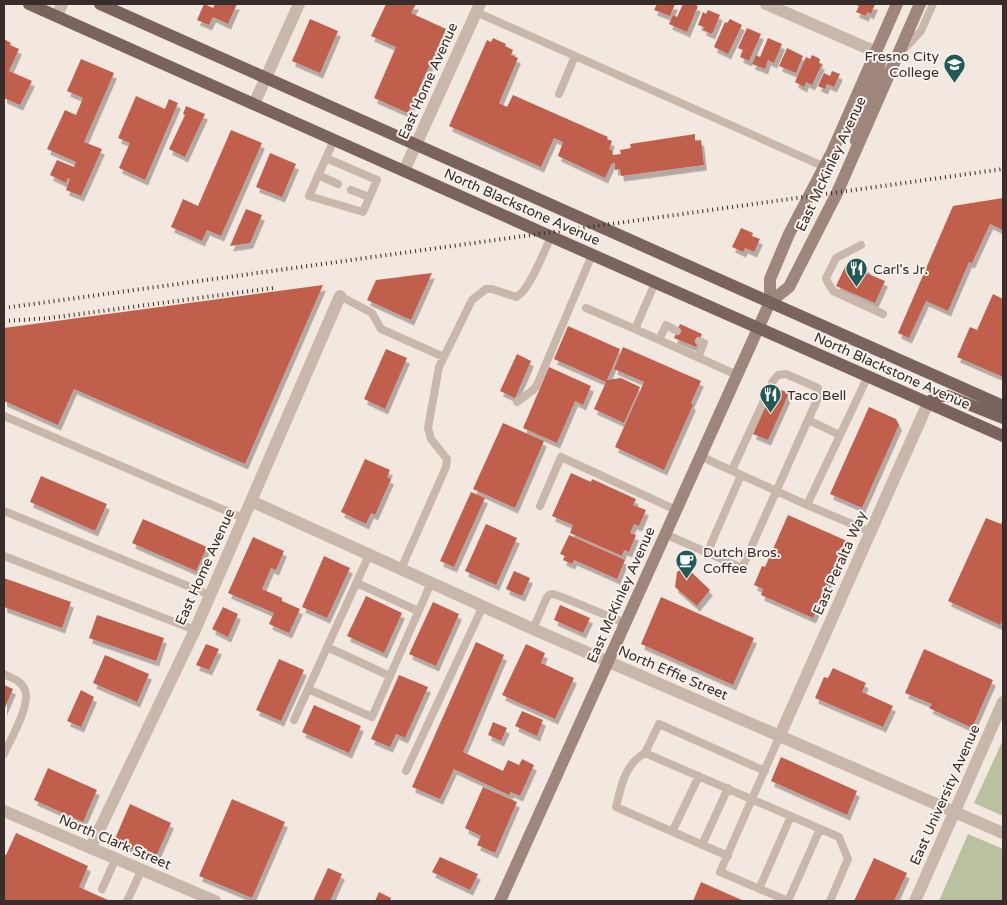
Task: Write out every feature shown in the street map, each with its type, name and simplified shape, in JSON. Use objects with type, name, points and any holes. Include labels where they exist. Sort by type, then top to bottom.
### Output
[{"type":"main road","name":"North Blackstone Avenue","points":[[29,4],[550,237],[1003,436]]},
{"type":"main road","name":"North Blackstone Avenue","points":[[100,4],[1003,406]]},
{"type":"main road","name":"East McKinley Avenue","points":[[500,901],[770,302],[770,279],[789,234],[824,168],[897,4]]},
{"type":"main road","points":[[896,58],[911,4]]},
{"type":"main road","name":"East McKinley Avenue","points":[[770,302],[789,287],[853,158],[920,4]]},
{"type":"main road","points":[[853,158],[859,122],[880,63],[876,52]]},
{"type":"main road","points":[[928,403],[937,396],[948,396],[1003,418]]},
{"type":"main road","points":[[968,421],[1003,430]]},
{"type":"street","points":[[57,16],[62,4]]},
{"type":"street","points":[[254,104],[299,4]]},
{"type":"street","points":[[766,4],[876,52]]},
{"type":"street","name":"East Home Avenue","points":[[404,171],[478,8]]},
{"type":"street","name":"East Home Avenue","points":[[91,847],[195,630],[340,296]]},
{"type":"street","name":"East Peralta Way","points":[[780,735],[928,403]]},
{"type":"street","name":"North Effie Street","points":[[251,501],[533,629],[1003,833]]},
{"type":"street","name":"East University Avenue","points":[[915,901],[1003,702]]},
{"type":"street","name":"North Clark Street","points":[[5,813],[91,847],[214,901]]},
{"type":"lane","points":[[896,58],[921,30],[933,4]]},
{"type":"lane","points":[[478,8],[575,56],[824,168]]},
{"type":"lane","points":[[558,94],[575,56]]},
{"type":"lane","points":[[326,158],[377,180],[363,212],[309,196],[334,140]]},
{"type":"lane","points":[[318,175],[338,184]]},
{"type":"lane","points":[[351,190],[370,197]]},
{"type":"lane","points":[[401,569],[446,467],[447,459],[430,440],[428,428],[439,367],[472,300],[486,289],[492,289],[516,297],[520,296],[530,280],[550,237]]},
{"type":"lane","points":[[861,245],[836,258],[826,278],[827,282],[833,291],[883,314]]},
{"type":"lane","points":[[517,402],[533,390],[536,385],[592,255]]},
{"type":"lane","points":[[635,329],[656,283]]},
{"type":"lane","points":[[340,296],[372,313],[381,329],[444,357]]},
{"type":"lane","points":[[586,308],[737,375]]},
{"type":"lane","points":[[660,340],[666,325],[678,331]]},
{"type":"lane","points":[[698,357],[704,343],[699,341]]},
{"type":"lane","points":[[665,534],[742,568],[818,398],[818,388],[786,374],[778,375],[732,470]]},
{"type":"lane","points":[[807,505],[868,376]]},
{"type":"lane","points":[[4,416],[243,518]]},
{"type":"lane","points":[[808,420],[840,435]]},
{"type":"lane","points":[[700,456],[871,532]]},
{"type":"lane","points":[[540,506],[561,457],[676,510]]},
{"type":"lane","points":[[707,553],[741,474]]},
{"type":"lane","points":[[4,512],[210,596]]},
{"type":"lane","points":[[294,720],[369,555]]},
{"type":"lane","points":[[4,556],[195,630]]},
{"type":"lane","points":[[357,583],[418,612]]},
{"type":"lane","points":[[308,689],[372,717],[431,583]]},
{"type":"lane","points":[[533,629],[549,595],[553,594],[562,596],[625,623]]},
{"type":"lane","points":[[406,771],[483,606]]},
{"type":"lane","points":[[327,647],[390,676]]},
{"type":"lane","points":[[4,674],[20,682],[26,692],[24,708],[4,754]]},
{"type":"lane","points":[[728,856],[616,807],[622,778],[637,757],[645,753],[659,724],[765,771]]},
{"type":"lane","points":[[780,735],[720,872],[788,901],[820,829]]},
{"type":"lane","points":[[645,753],[838,837],[848,859],[830,901]]},
{"type":"lane","points":[[672,832],[699,776]]},
{"type":"lane","points":[[702,845],[728,788]]},
{"type":"lane","points":[[759,889],[791,816]]},
{"type":"lane","points":[[102,889],[116,858]]},
{"type":"lane","points":[[127,901],[142,870]]},
{"type":"green space","points":[[1003,740],[1003,816],[974,803]]},
{"type":"green space","points":[[968,834],[1003,849],[1003,901],[939,901]]},
{"type":"building","points":[[204,4],[213,8],[215,4],[237,4],[228,24],[213,17],[209,25],[197,20]]},
{"type":"building","points":[[386,4],[416,4],[411,13],[446,29],[408,113],[374,98],[396,47],[371,36]]},
{"type":"building","points":[[657,4],[675,4],[670,16],[654,10]]},
{"type":"building","points":[[683,4],[698,6],[687,32],[669,24],[673,15],[677,17]]},
{"type":"building","points":[[854,4],[875,4],[871,14],[867,12],[866,16],[856,12],[859,6]]},
{"type":"building","points":[[708,10],[720,15],[712,34],[703,30],[704,27],[698,25],[703,12],[706,14]]},
{"type":"building","points":[[310,19],[338,31],[320,73],[292,61]]},
{"type":"building","points":[[730,19],[742,25],[728,54],[714,47],[725,22],[727,23]]},
{"type":"building","points":[[747,28],[761,34],[749,61],[740,57],[743,50],[738,48]]},
{"type":"building","points":[[493,38],[506,44],[505,46],[513,50],[511,55],[518,58],[499,103],[507,107],[513,95],[608,137],[607,139],[612,141],[609,149],[612,150],[613,155],[621,154],[620,150],[631,148],[630,144],[695,134],[695,141],[701,140],[704,165],[621,176],[620,169],[615,170],[615,163],[612,163],[605,178],[558,156],[563,142],[554,138],[541,167],[449,126],[487,40],[491,42]]},
{"type":"building","points":[[768,38],[782,44],[774,63],[768,60],[765,69],[752,64],[756,55],[760,57]]},
{"type":"building","points":[[4,39],[11,43],[10,45],[19,49],[9,71],[32,81],[20,105],[4,98]]},
{"type":"building","points":[[787,48],[803,56],[796,73],[779,66]]},
{"type":"building","points":[[812,55],[820,59],[819,63],[822,64],[812,85],[806,82],[804,87],[795,82],[806,57],[810,59]]},
{"type":"building","points":[[81,59],[114,73],[84,142],[102,149],[81,196],[66,190],[70,179],[68,178],[66,183],[50,175],[57,160],[74,167],[76,162],[47,149],[65,110],[76,115],[83,98],[67,91]]},
{"type":"building","points":[[832,71],[840,74],[834,87],[827,84],[825,89],[818,86],[824,73],[830,76]]},
{"type":"building","points":[[136,96],[165,109],[169,99],[178,103],[145,180],[119,168],[130,143],[118,138]]},
{"type":"building","points":[[186,106],[205,114],[185,157],[169,149],[185,115],[183,114]]},
{"type":"building","points":[[231,130],[262,143],[221,236],[207,230],[202,241],[171,227],[183,199],[198,206]]},
{"type":"building","points":[[270,153],[296,164],[282,197],[256,187]]},
{"type":"building","points":[[1003,198],[1003,230],[990,224],[972,263],[969,262],[948,311],[926,301],[909,338],[898,333],[953,206]]},
{"type":"building","points":[[246,209],[262,215],[250,243],[230,246]]},
{"type":"building","points":[[741,228],[753,233],[752,236],[760,239],[754,252],[745,248],[743,252],[732,247]]},
{"type":"building","points":[[847,263],[857,267],[859,264],[868,268],[866,273],[885,281],[875,303],[836,286]]},
{"type":"building","points":[[432,273],[411,320],[367,300],[376,280]]},
{"type":"building","points":[[323,285],[245,464],[74,389],[58,425],[4,401],[4,328]]},
{"type":"building","points":[[993,294],[1003,299],[1003,377],[957,357],[970,327],[977,330]]},
{"type":"building","points":[[680,324],[702,334],[696,347],[674,338]]},
{"type":"building","points":[[568,326],[620,349],[607,380],[621,378],[640,387],[624,423],[594,409],[606,382],[554,359]]},
{"type":"building","points":[[623,347],[701,381],[691,403],[693,405],[664,470],[615,447],[644,382],[614,369]]},
{"type":"building","points":[[386,349],[407,358],[385,409],[364,399]]},
{"type":"building","points":[[517,354],[531,361],[515,398],[500,391]]},
{"type":"building","points":[[549,367],[591,386],[583,405],[575,401],[557,443],[523,428]]},
{"type":"building","name":"Taco Bell","points":[[773,387],[789,393],[768,440],[753,434]]},
{"type":"building","points":[[869,407],[896,419],[899,425],[862,508],[830,494]]},
{"type":"building","points":[[503,423],[544,441],[515,508],[473,489]]},
{"type":"building","points":[[365,459],[390,470],[387,477],[391,479],[375,515],[371,513],[366,524],[341,512]]},
{"type":"building","points":[[571,473],[591,482],[592,479],[636,499],[633,505],[646,510],[639,526],[634,524],[630,533],[636,535],[629,552],[624,550],[622,556],[570,533],[573,525],[552,516]]},
{"type":"building","points":[[41,476],[107,504],[95,531],[30,502]]},
{"type":"building","points":[[471,492],[485,498],[454,567],[440,561]]},
{"type":"building","points":[[788,515],[847,541],[813,618],[761,595],[763,589],[754,585],[762,566],[765,567]]},
{"type":"building","points":[[986,518],[1001,524],[1003,519],[1003,619],[1000,625],[948,601]]},
{"type":"building","points":[[143,519],[207,547],[196,571],[132,543]]},
{"type":"building","points":[[486,524],[517,538],[496,585],[465,571]]},
{"type":"building","points":[[569,535],[625,560],[617,579],[574,560],[572,564],[563,560],[565,556],[560,554]]},
{"type":"building","points":[[253,537],[284,551],[276,570],[271,568],[262,589],[300,609],[289,633],[269,624],[274,613],[228,593]]},
{"type":"building","points":[[324,556],[350,568],[327,618],[302,607]]},
{"type":"building","name":"Dutch Bros. Coffee","points":[[685,566],[710,590],[697,606],[675,587],[677,572]]},
{"type":"building","points":[[514,571],[530,578],[522,596],[506,589]]},
{"type":"building","points":[[4,578],[71,602],[62,628],[4,607]]},
{"type":"building","points":[[366,596],[402,613],[384,653],[347,636]]},
{"type":"building","points":[[661,597],[754,638],[733,685],[641,644]]},
{"type":"building","points":[[433,602],[459,614],[436,666],[409,654]]},
{"type":"building","points":[[560,605],[590,618],[583,633],[554,620]]},
{"type":"building","points":[[223,607],[238,614],[228,637],[212,629]]},
{"type":"building","points":[[97,615],[164,638],[156,661],[89,638]]},
{"type":"building","points":[[476,642],[504,655],[463,752],[503,771],[508,760],[519,765],[522,759],[534,765],[520,796],[511,792],[509,795],[454,769],[440,799],[412,787]]},
{"type":"building","points":[[206,644],[219,649],[209,670],[196,665]]},
{"type":"building","points":[[526,644],[545,653],[541,663],[574,678],[555,719],[502,695]]},
{"type":"building","points":[[924,649],[993,680],[972,728],[929,708],[932,704],[905,693]]},
{"type":"building","points":[[105,655],[149,674],[137,702],[93,683]]},
{"type":"building","points":[[279,659],[304,670],[281,721],[256,710]]},
{"type":"building","points":[[833,668],[866,683],[862,692],[893,706],[883,727],[815,698],[824,677],[828,678]]},
{"type":"building","points":[[399,675],[428,687],[405,738],[396,734],[390,747],[371,739]]},
{"type":"building","points":[[4,685],[13,689],[4,710]]},
{"type":"building","points":[[81,690],[94,697],[81,727],[67,721]]},
{"type":"building","points":[[314,705],[361,726],[349,753],[302,732]]},
{"type":"building","points":[[522,711],[543,720],[537,736],[515,726]]},
{"type":"building","points":[[493,722],[507,728],[501,741],[488,735]]},
{"type":"building","points":[[781,757],[857,791],[847,815],[771,781]]},
{"type":"building","points":[[48,768],[97,790],[83,822],[34,800]]},
{"type":"building","points":[[483,787],[517,802],[495,853],[477,845],[481,836],[465,828]]},
{"type":"building","points":[[232,799],[285,822],[252,898],[199,876]]},
{"type":"building","points":[[130,804],[171,823],[155,859],[114,841]]},
{"type":"building","points":[[16,833],[88,866],[79,887],[110,901],[4,901],[4,854],[6,855]]},
{"type":"building","points":[[440,857],[478,874],[470,890],[432,872]]},
{"type":"building","points":[[874,858],[907,873],[894,901],[854,901]]},
{"type":"building","points":[[328,868],[342,874],[330,901],[313,901]]},
{"type":"building","points":[[701,882],[744,901],[693,901]]},
{"type":"building","points":[[379,892],[391,898],[390,901],[375,901]]},
{"type":"railway","points":[[4,308],[1003,169]]},
{"type":"railway","points":[[4,321],[50,318],[273,288]]},
{"type":"place","name":"Fresno City College","points":[[955,83]]},
{"type":"place","name":"Carl's Jr.","points":[[857,288]]},
{"type":"place","name":"Taco Bell","points":[[771,414]]},
{"type":"place","name":"Dutch Bros. Coffee","points":[[687,579]]}]
